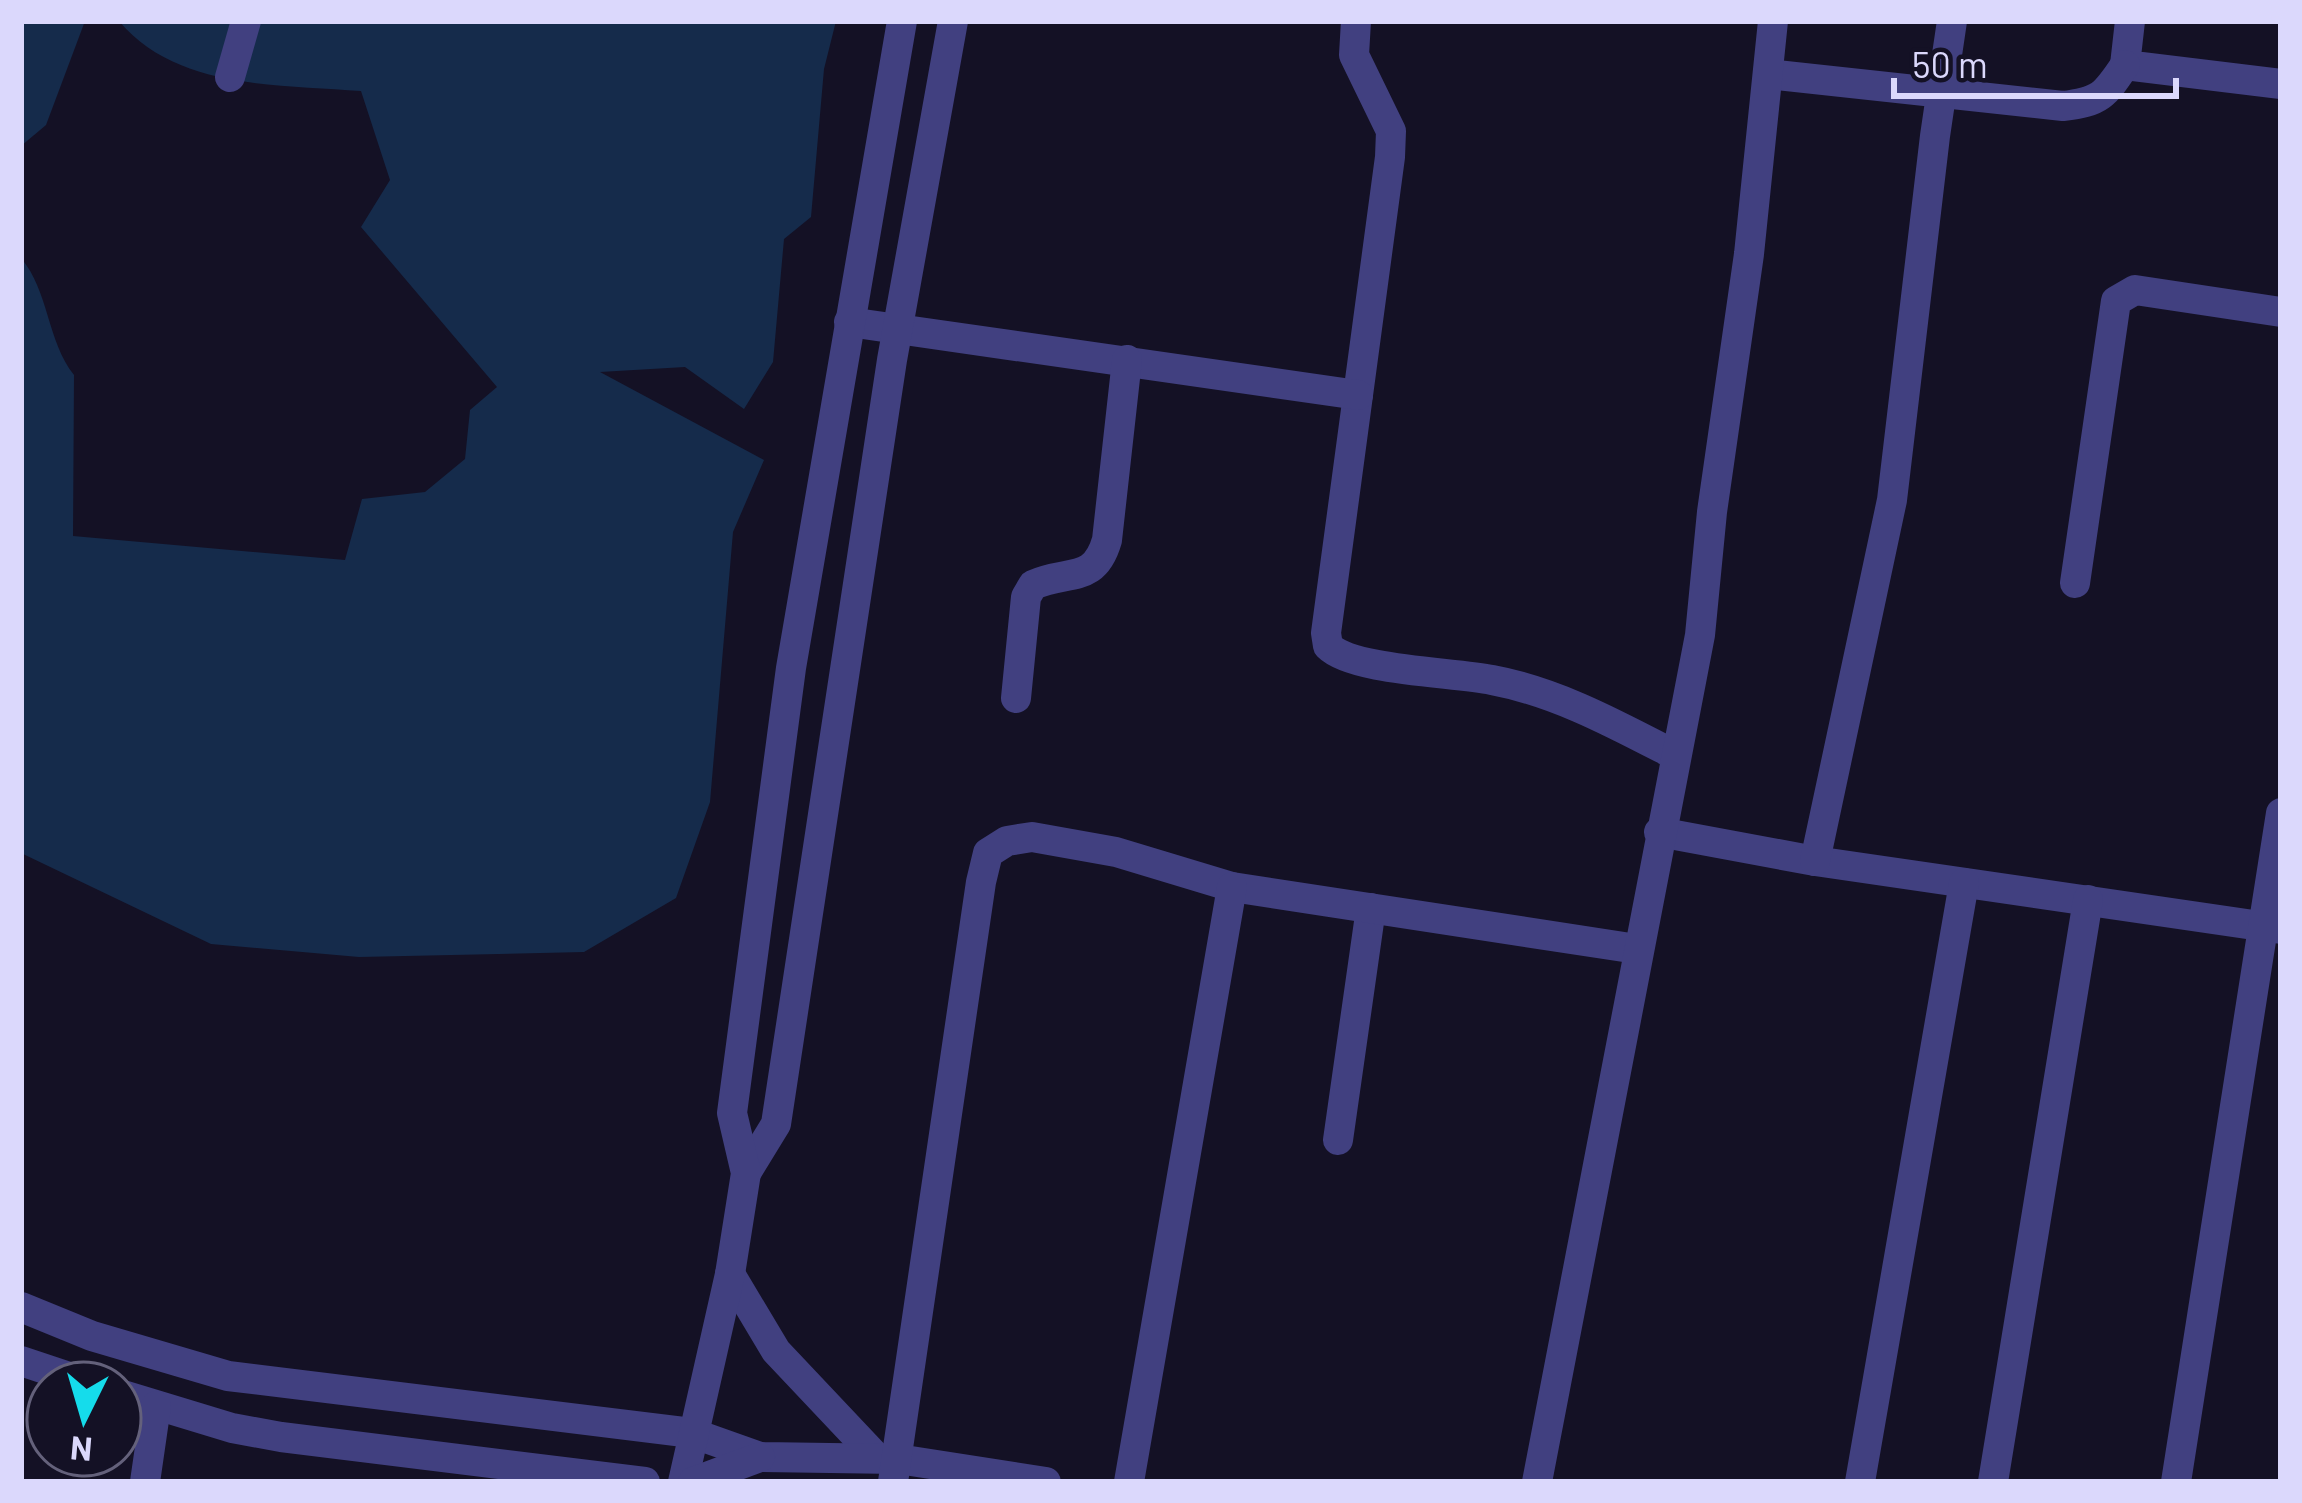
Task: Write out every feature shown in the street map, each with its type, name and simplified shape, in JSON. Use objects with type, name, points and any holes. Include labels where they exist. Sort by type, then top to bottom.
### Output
[{"type":"street","points":[[230,77],[245,21]]},
{"type":"street","points":[[682,1482],[730,1274],[746,1173],[732,1113],[791,668],[902,21]]},
{"type":"street","points":[[746,1173],[776,1124],[898,327],[953,21]]},
{"type":"street","points":[[1356,21],[1354,55],[1391,131],[1328,646],[1350,660],[1496,680],[1549,696],[1676,754]]},
{"type":"street","points":[[1537,1482],[1700,635],[1712,512],[1749,254],[1773,21]]},
{"type":"street","points":[[1815,861],[1892,500],[1952,21]]},
{"type":"street","points":[[1768,74],[2063,106],[2088,103],[2107,93],[2125,65],[2130,21]]},
{"type":"street","points":[[2125,65],[2281,84]]},
{"type":"street","points":[[2075,583],[2116,301],[2135,290],[2281,312]]},
{"type":"street","points":[[849,322],[1358,395]]},
{"type":"street","points":[[1016,698],[1026,597],[1033,586],[1089,571],[1101,560],[1127,361]]},
{"type":"street","points":[[2176,1482],[2273,928],[2281,813]]},
{"type":"street","points":[[1659,832],[1815,861],[2273,928]]},
{"type":"street","points":[[890,1466],[988,853],[1007,842],[1032,837],[1116,852],[1232,887],[1637,949]]},
{"type":"street","points":[[1860,1482],[1964,883]]},
{"type":"street","points":[[1129,1482],[1232,887]]},
{"type":"street","points":[[1993,1482],[2088,901]]},
{"type":"street","points":[[1338,1141],[1371,908]]},
{"type":"street","points":[[730,1274],[776,1351],[890,1466]]},
{"type":"street","points":[[21,1307],[92,1336],[228,1376],[692,1432],[760,1456],[1046,1482]]},
{"type":"street","points":[[144,1402],[281,1437],[645,1482]]},
{"type":"street","points":[[145,1482],[156,1406]]},
{"type":"street","points":[[694,1482],[760,1456]]},
{"type":"water","points":[[21,21],[85,21],[46,125],[21,146]]},
{"type":"water","points":[[119,21],[836,21],[824,69],[811,217],[784,239],[773,362],[744,409],[685,367],[600,372],[764,460],[733,532],[710,802],[676,898],[584,952],[359,957],[211,944],[21,853],[21,258],[74,375],[73,536],[345,560],[362,499],[425,492],[465,459],[470,410],[497,387],[361,227],[390,180],[361,91],[263,84],[199,72],[143,44]]}]
